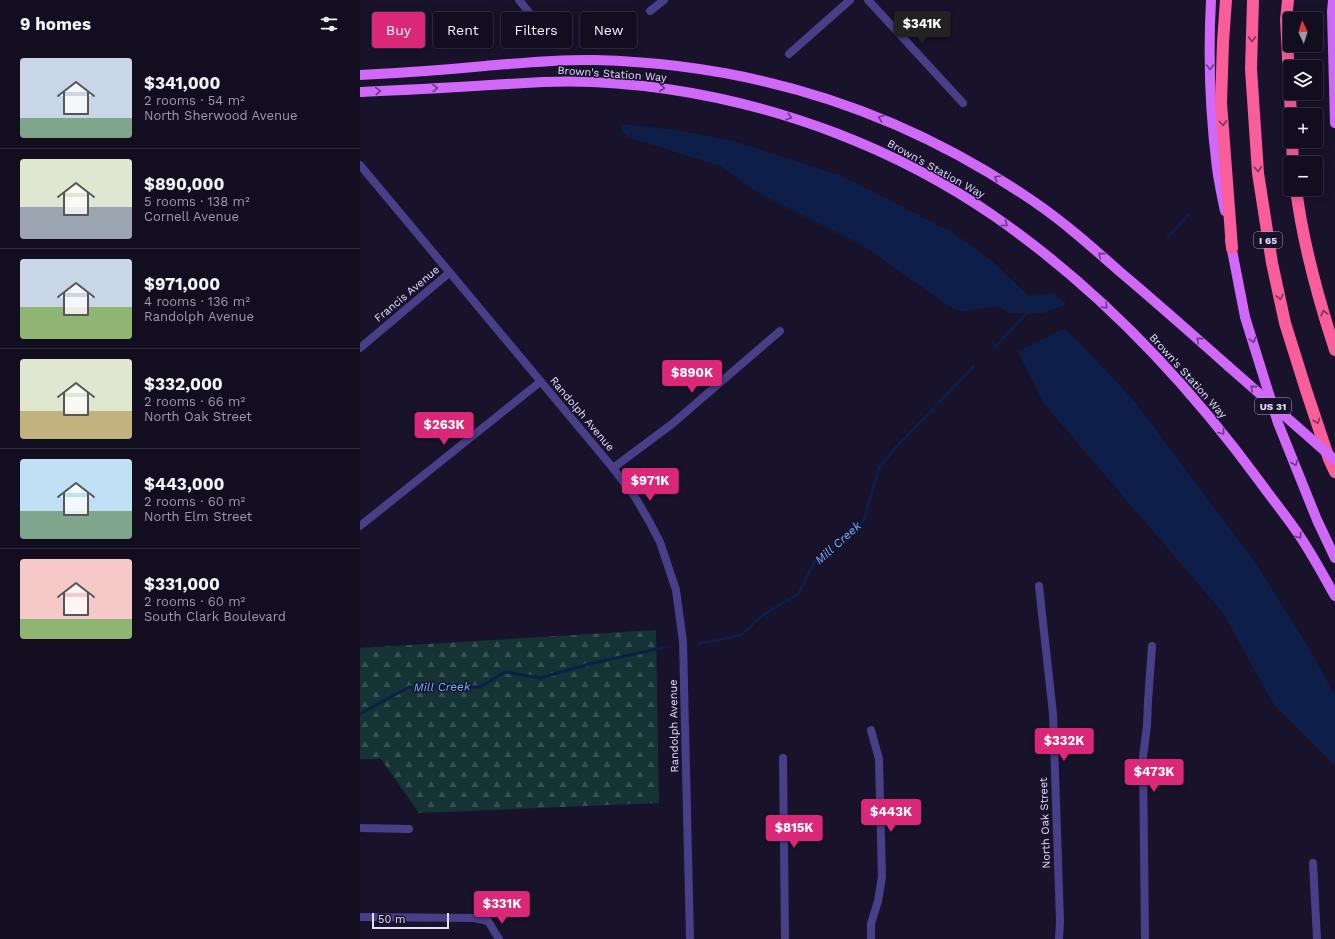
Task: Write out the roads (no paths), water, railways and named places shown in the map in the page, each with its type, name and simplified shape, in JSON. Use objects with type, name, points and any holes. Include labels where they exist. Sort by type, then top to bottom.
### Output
[{"type":"highway","points":[[1226,0],[1222,42],[1221,103],[1232,248]]},
{"type":"highway","name":"I 65","points":[[1253,0],[1251,69],[1258,173],[1272,263],[1285,323],[1329,459],[1335,472]]},
{"type":"highway","points":[[1288,0],[1286,20],[1291,108]]},
{"type":"highway","points":[[1297,196],[1311,268],[1335,350]]},
{"type":"main road","name":"US 31","points":[[1211,0],[1209,28],[1211,102],[1217,169],[1245,317],[1278,423],[1317,520],[1335,558]]},
{"type":"main road","points":[[1333,0],[1335,123]]},
{"type":"main road","name":"Brown's Station Way","points":[[360,75],[542,62],[594,60],[670,64],[745,76],[782,85],[836,101],[889,121],[940,145],[984,170],[1034,202],[1094,249],[1335,460]]},
{"type":"main road","name":"Brown's Station Way","points":[[360,92],[544,82],[594,82],[664,88],[744,104],[810,124],[864,145],[925,174],[992,215],[1043,252],[1106,307],[1142,342],[1197,402],[1245,462],[1300,536],[1335,596]]},
{"type":"street","points":[[519,0],[529,12]]},
{"type":"street","points":[[650,11],[664,0]]},
{"type":"street","points":[[789,54],[850,0]]},
{"type":"street","points":[[868,0],[963,103]]},
{"type":"street","name":"Randolph Avenue","points":[[360,165],[613,468],[635,497],[660,542],[676,590],[683,642],[690,939]]},
{"type":"street","name":"Francis Avenue","points":[[360,348],[449,273]]},
{"type":"street","points":[[613,468],[672,424],[780,331]]},
{"type":"street","points":[[360,526],[540,382]]},
{"type":"street","name":"North Oak Street","points":[[1039,586],[1052,714],[1060,921],[1059,939]]},
{"type":"street","points":[[1145,939],[1144,757],[1148,725],[1148,701],[1152,646]]},
{"type":"street","points":[[871,730],[879,759],[882,877],[878,901],[871,924],[872,939]]},
{"type":"street","points":[[783,758],[785,939]]},
{"type":"street","points":[[360,828],[409,829]]},
{"type":"street","points":[[1313,863],[1317,939]]},
{"type":"street","points":[[360,917],[474,918],[488,921],[499,939]]},
{"type":"water","points":[[621,124],[677,130],[734,141],[842,176],[952,232],[992,261],[1029,296],[1054,293],[1067,304],[1044,313],[1008,313],[998,306],[961,312],[949,306],[862,245],[760,194],[720,166],[630,138],[622,132]]},
{"type":"water","points":[[1064,328],[1136,403],[1257,565],[1304,640],[1335,695],[1335,766],[1274,705],[1223,613],[1044,404],[1018,352]]},
{"type":"waterway","name":"Mill Creek","points":[[1168,237],[1189,214]]},
{"type":"waterway","name":"Mill Creek","points":[[995,347],[1027,313],[1031,312]]},
{"type":"waterway","name":"Mill Creek","points":[[699,644],[741,635],[763,615],[798,594],[815,561],[864,520],[879,468],[896,447],[974,366]]},
{"type":"waterway","name":"Mill Creek","points":[[360,714],[409,687],[480,687],[505,672],[540,678],[593,663],[666,647]]}]
